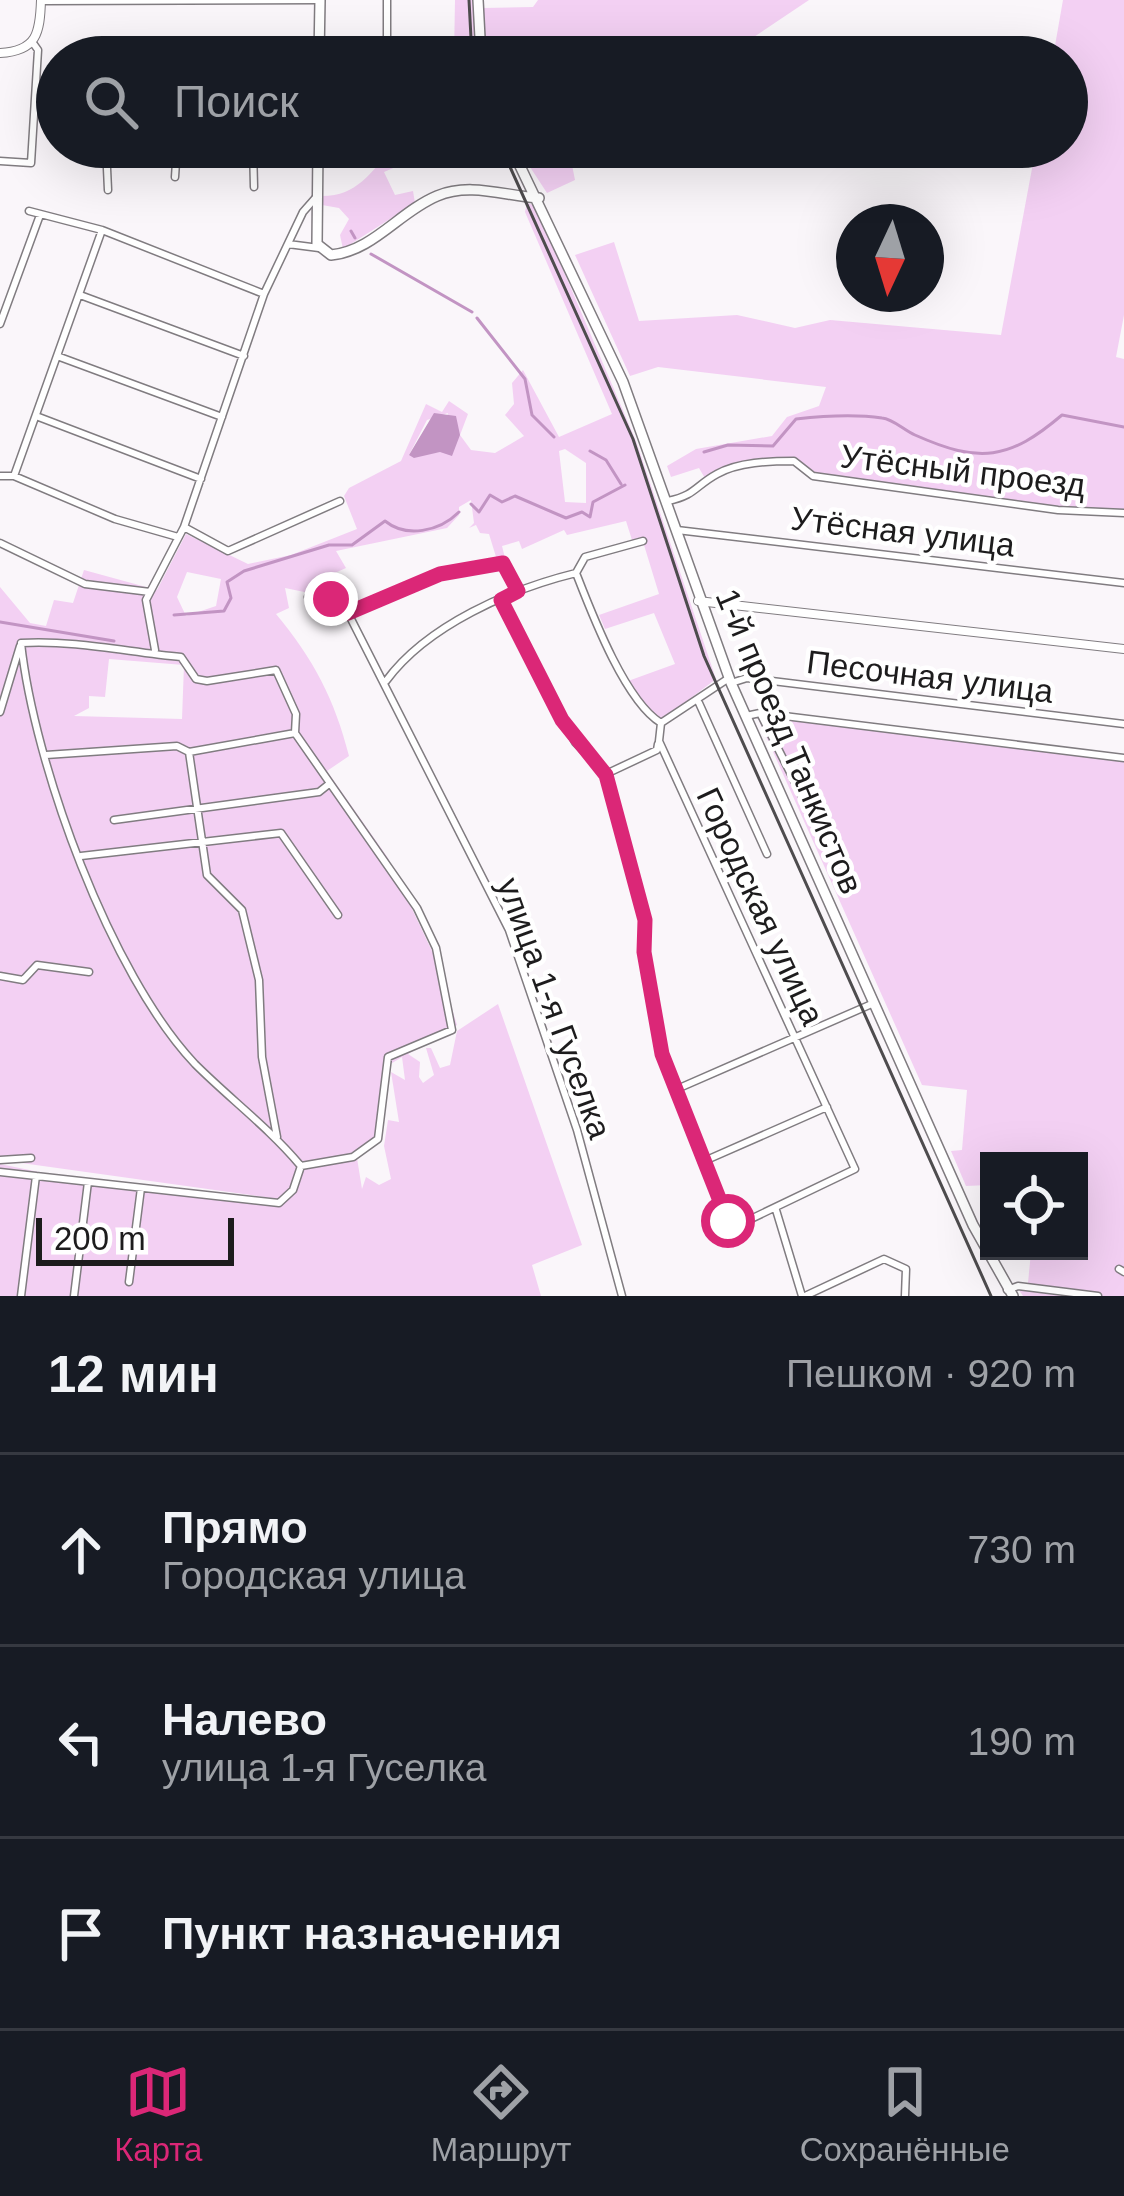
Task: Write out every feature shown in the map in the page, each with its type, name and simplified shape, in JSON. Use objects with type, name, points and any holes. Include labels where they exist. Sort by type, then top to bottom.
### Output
[{"type":"main road","points":[[319,36],[320,0]]},
{"type":"main road","points":[[478,0],[480,36]]},
{"type":"main road","points":[[318,168],[319,248],[331,255],[362,246],[437,196],[482,189],[539,197]]},
{"type":"main road","points":[[505,192],[518,183],[522,168]]},
{"type":"main road","name":"1-й проезд Танкистов","points":[[522,168],[623,382],[730,681],[973,1225],[1010,1293]]},
{"type":"street","points":[[37,36],[41,0],[320,0]]},
{"type":"street","points":[[387,0],[387,36]]},
{"type":"street","points":[[0,53],[20,52],[36,37]]},
{"type":"street","points":[[33,43],[36,47]]},
{"type":"street","points":[[0,161],[31,163],[36,82]]},
{"type":"street","points":[[107,168],[108,190]]},
{"type":"street","points":[[175,177],[176,168]]},
{"type":"street","points":[[254,168],[254,187]]},
{"type":"street","points":[[156,651],[146,611],[150,592],[184,527],[264,294],[318,195]]},
{"type":"street","points":[[28,211],[102,230],[264,294]]},
{"type":"street","points":[[0,324],[40,215]]},
{"type":"street","points":[[14,476],[102,230]]},
{"type":"street","points":[[288,244],[319,248]]},
{"type":"street","points":[[80,296],[244,356]]},
{"type":"street","points":[[57,356],[222,417]]},
{"type":"street","points":[[35,416],[201,479]]},
{"type":"street","name":"Утёсный проезд","points":[[668,501],[694,496],[716,474],[740,466],[794,461],[812,476],[1058,510],[1124,513]]},
{"type":"street","points":[[0,476],[14,476],[115,518],[178,537]]},
{"type":"street","points":[[184,527],[228,551],[340,502]]},
{"type":"street","name":"Утёсная улица","points":[[676,530],[1124,583]]},
{"type":"street","points":[[386,681],[417,648],[501,600],[576,573],[585,557],[643,541]]},
{"type":"street","points":[[0,543],[85,584],[150,592]]},
{"type":"street","points":[[308,597],[331,599],[348,613],[440,574],[500,562],[518,591]]},
{"type":"street","points":[[576,573],[626,682],[641,706],[661,723]]},
{"type":"street","name":"Городская улица","points":[[501,600],[568,731],[606,775],[639,889],[662,1054],[732,1228],[855,1169],[659,741]]},
{"type":"street","points":[[698,601],[1124,649]]},
{"type":"street","name":"улица 1-я Гуселка","points":[[348,613],[508,930],[577,1130],[622,1296]]},
{"type":"street","points":[[21,643],[72,641],[156,651],[181,657],[196,679],[208,681],[276,670],[290,696],[296,733],[418,908],[436,948],[452,1030],[388,1057],[378,1139],[353,1157],[301,1166]]},
{"type":"street","points":[[0,712],[21,643]]},
{"type":"street","points":[[21,643],[26,695],[44,755],[105,919],[173,1034],[198,1067],[277,1137],[301,1166]]},
{"type":"street","name":"Песочная улица","points":[[730,681],[747,679],[1124,724]]},
{"type":"street","points":[[661,723],[730,681]]},
{"type":"street","points":[[699,703],[766,854]]},
{"type":"street","points":[[746,716],[760,713],[1124,758]]},
{"type":"street","points":[[760,713],[807,806]]},
{"type":"street","points":[[606,775],[656,750],[661,723]]},
{"type":"street","points":[[44,755],[177,746],[189,752],[296,733]]},
{"type":"street","points":[[189,752],[207,875],[235,898],[248,930],[277,1137]]},
{"type":"street","points":[[114,820],[197,813],[319,793],[329,784]]},
{"type":"street","points":[[79,857],[204,846],[280,833],[338,915]]},
{"type":"street","points":[[0,976],[23,980],[38,965],[89,972]]},
{"type":"street","points":[[676,1089],[874,1003]]},
{"type":"street","points":[[702,1162],[827,1107]]},
{"type":"street","points":[[0,1160],[31,1158]]},
{"type":"street","points":[[0,1172],[279,1203],[293,1190],[301,1166]]},
{"type":"street","points":[[21,1296],[36,1176]]},
{"type":"street","points":[[74,1296],[88,1182]]},
{"type":"street","points":[[129,1282],[141,1188]]},
{"type":"street","points":[[776,1210],[803,1296],[884,1259],[906,1268],[905,1296]]},
{"type":"street","points":[[1010,1293],[1018,1286],[1098,1296]]},
{"type":"shaded area","points":[[455,0],[474,0],[476,36],[454,36]]},
{"type":"shaded area","points":[[538,0],[809,0],[755,36],[485,36],[483,8],[533,7]]},
{"type":"shaded area","points":[[1063,0],[1124,0],[1124,315],[1116,357],[1124,359],[1124,510],[1045,505],[814,473],[794,457],[740,464],[706,480],[699,468],[671,477],[667,466],[696,449],[772,436],[787,417],[819,406],[826,387],[658,367],[630,376],[575,255],[614,242],[639,321],[737,315],[795,328],[830,320],[1001,335],[1032,168],[1088,168],[1088,36],[1057,36]]},
{"type":"shaded area","points":[[376,168],[393,168],[384,172],[395,195],[413,191],[415,203],[343,249],[340,235],[349,219],[339,208],[322,205],[322,196],[345,192]]},
{"type":"shaded area","points":[[531,168],[573,168],[575,180],[547,193]]},
{"type":"shaded area","points":[[527,203],[536,206],[636,441],[716,679],[662,720],[642,705],[628,681],[675,664],[654,613],[605,629],[599,615],[659,594],[644,545],[632,540],[626,521],[567,535],[564,530],[522,549],[519,541],[502,546],[506,562],[497,560],[489,534],[480,533],[476,525],[469,528],[474,523],[471,500],[459,507],[459,515],[447,528],[336,551],[346,568],[310,584],[319,595],[285,588],[289,608],[276,614],[321,680],[343,736],[349,756],[327,771],[388,858],[439,966],[457,1025],[408,1054],[420,1062],[419,1077],[423,1083],[434,1075],[426,1048],[431,1048],[440,1068],[450,1065],[457,1031],[498,1004],[582,1245],[532,1265],[541,1296],[0,1296],[0,1164],[88,1182],[279,1199],[0,1160],[0,587],[30,623],[46,626],[54,600],[73,603],[84,570],[157,590],[186,534],[248,564],[291,555],[357,529],[344,496],[349,488],[401,461],[426,404],[442,412],[449,401],[468,414],[460,435],[471,450],[495,453],[524,436],[505,415],[514,404],[512,383],[523,370],[559,437],[612,414],[525,212]],"holes":[[[448,413],[440,452],[409,455],[427,420]],[[565,449],[586,463],[586,503],[565,502],[559,451]],[[187,572],[221,579],[216,606],[186,616],[177,597]],[[109,659],[184,665],[182,719],[74,716],[89,708],[89,696],[105,697]],[[402,1057],[405,1080],[391,1072],[399,1122],[388,1120],[384,1146],[391,1179],[379,1185],[366,1177],[362,1189],[357,1158],[374,1147],[384,1068]]]},
{"type":"shaded area","points":[[434,413],[456,416],[460,435],[452,456],[440,452],[414,458],[409,455]]},
{"type":"shaded area","points":[[757,716],[1124,760],[1124,1296],[1023,1296],[1015,1284],[1028,1283],[1030,1260],[1088,1260],[1088,1152],[980,1152],[980,1185],[966,1186],[951,1151],[962,1150],[967,1090],[922,1085]]},
{"type":"waterway","points":[[351,231],[355,238]]},
{"type":"waterway","points":[[371,254],[472,312]]},
{"type":"waterway","points":[[477,318],[525,379],[532,415],[554,437]]},
{"type":"waterway","points":[[704,452],[728,445],[773,446],[796,419],[828,416],[886,419],[938,444],[976,453],[1009,449],[1062,415],[1124,427]]},
{"type":"waterway","points":[[590,451],[606,460],[621,484]]},
{"type":"waterway","points":[[471,504],[479,512],[490,495],[502,502],[515,496],[566,518],[582,512],[590,517],[593,502],[625,485]]},
{"type":"waterway","points":[[174,615],[224,611],[231,598],[227,582],[244,571],[329,545],[352,545],[385,521],[403,530],[422,530],[459,512]]},
{"type":"waterway","points":[[0,622],[114,641]]},
{"type":"tram line","points":[[469,0],[471,36]]},
{"type":"tram line","points":[[510,168],[633,439],[704,656],[991,1296]]},
{"type":"route","points":[[331,599],[348,613],[440,574],[503,563],[518,591],[501,600],[575,742],[606,775],[645,920],[644,952],[662,1054],[728,1221]]}]
